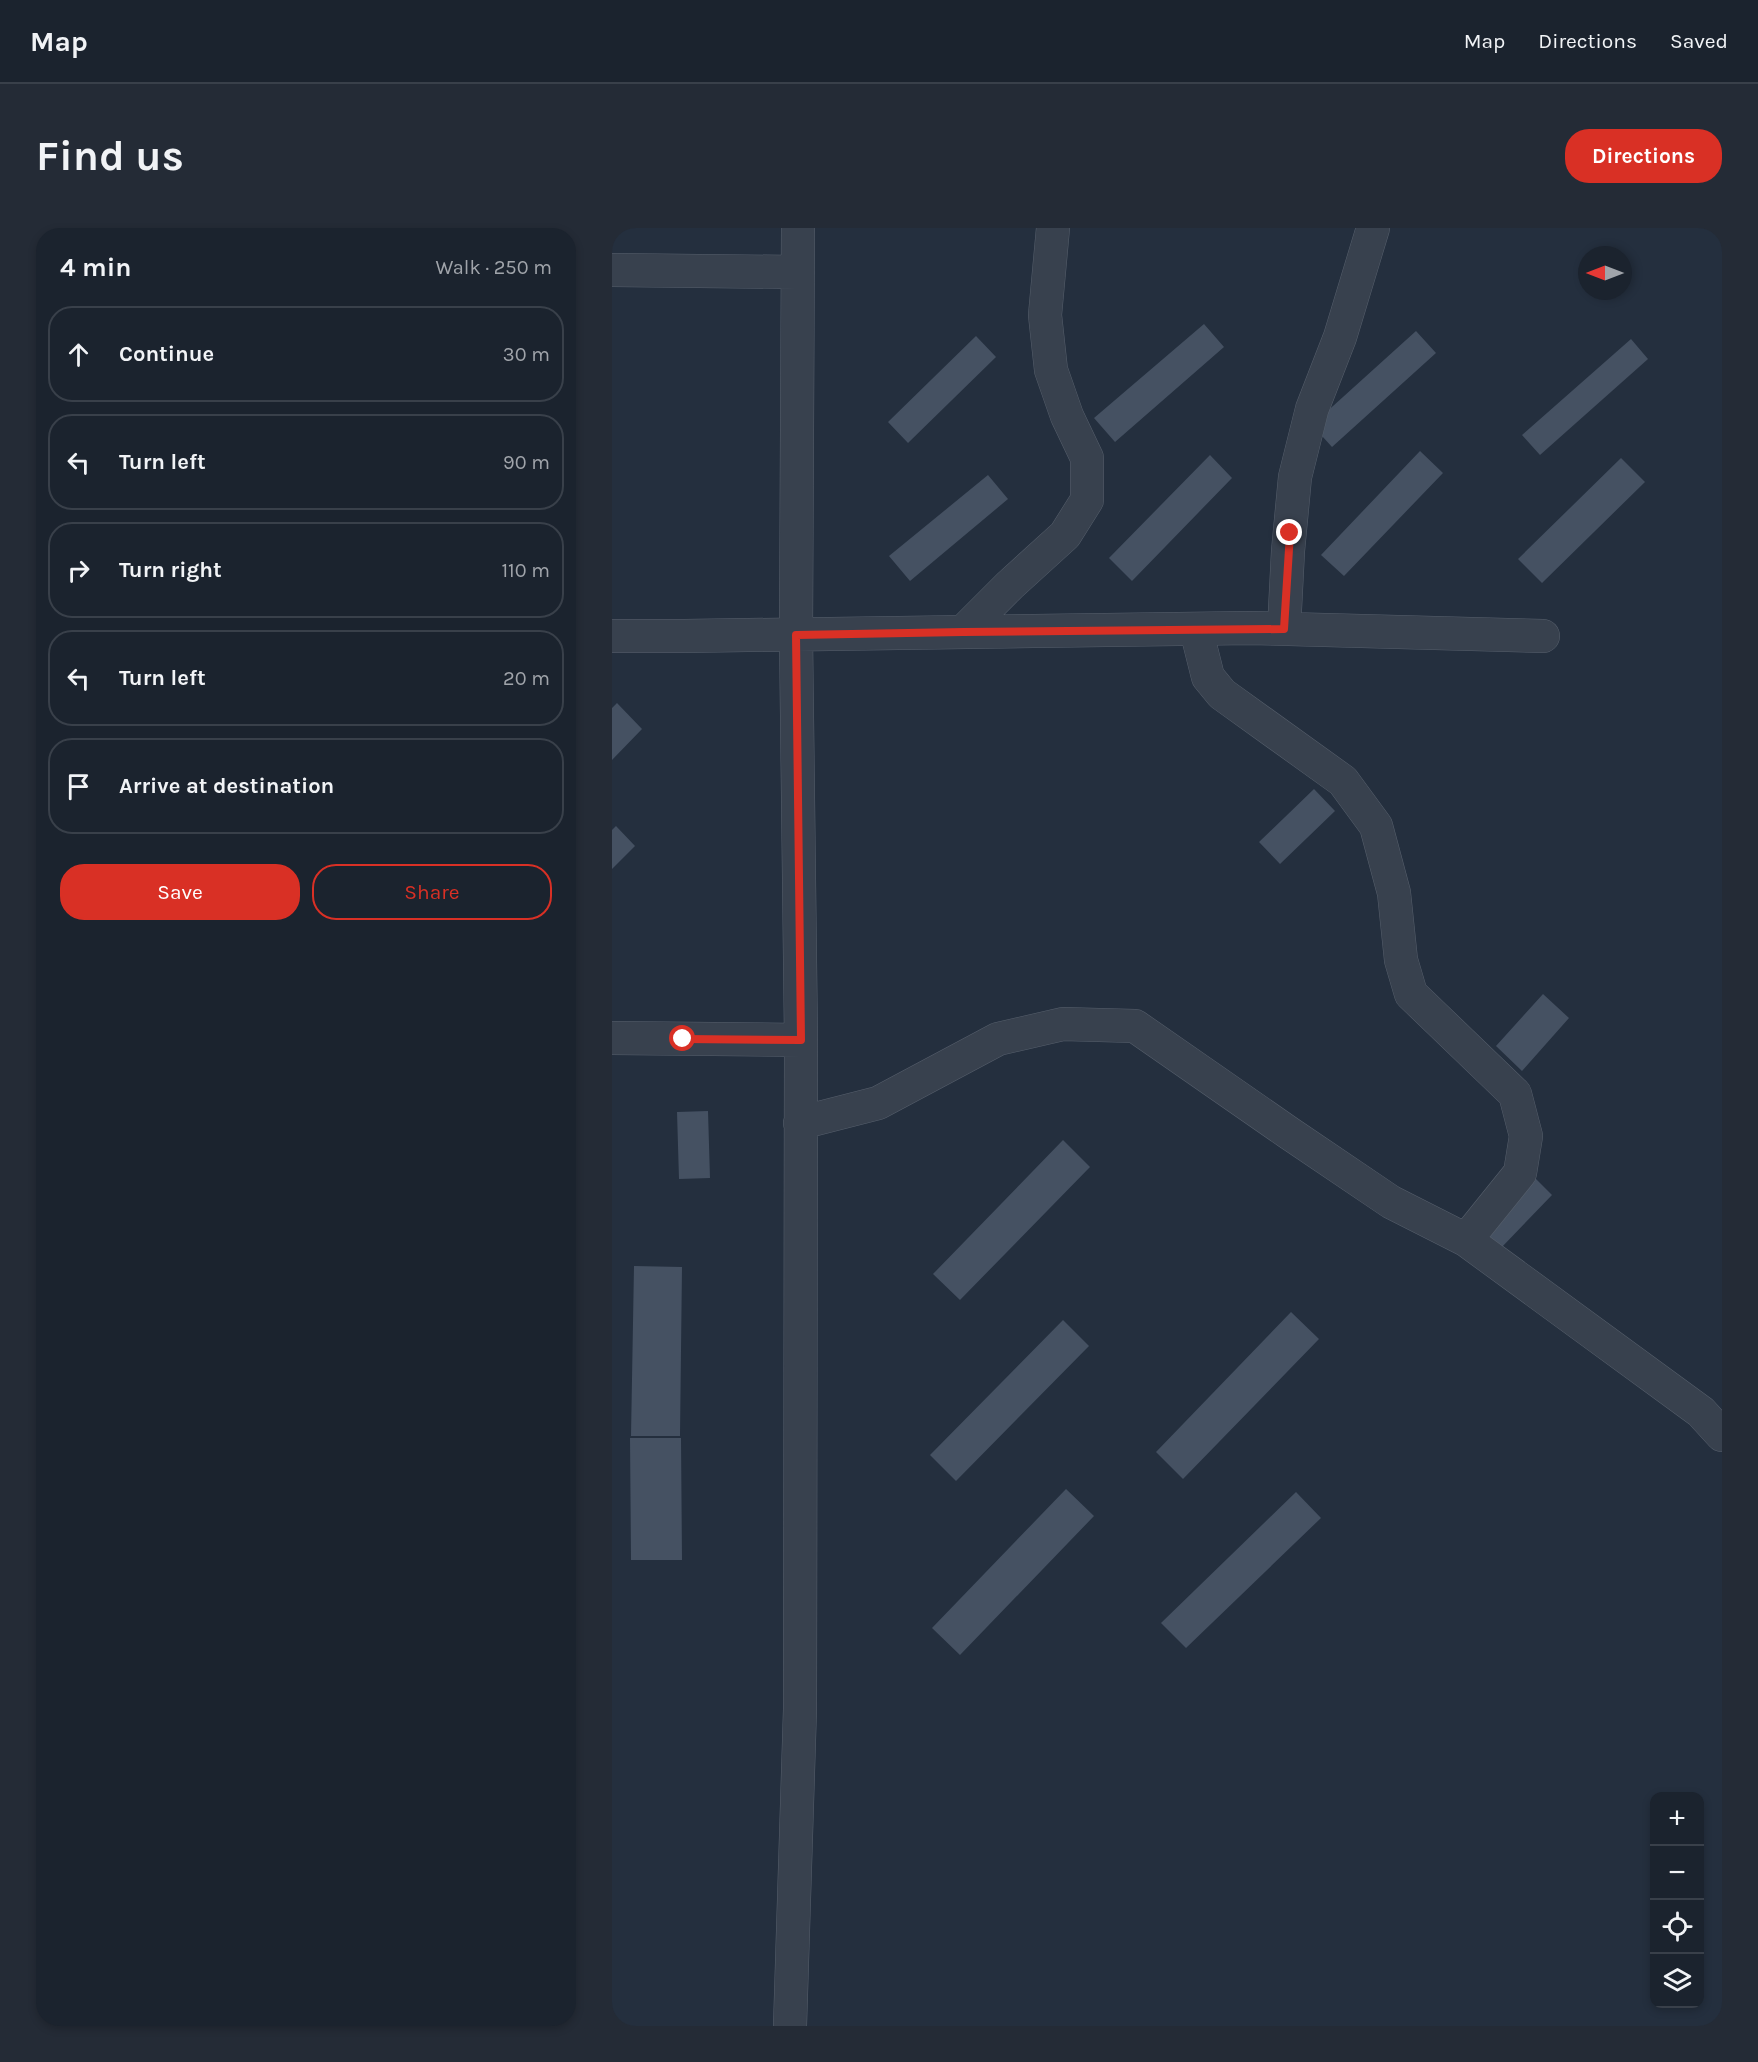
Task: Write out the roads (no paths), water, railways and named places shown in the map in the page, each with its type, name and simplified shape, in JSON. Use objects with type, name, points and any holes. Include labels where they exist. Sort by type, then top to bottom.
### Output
[{"type":"street","points":[[790,2026],[800,1709],[801,1040],[796,635],[798,228]]},
{"type":"street","points":[[963,632],[1065,535],[1087,500],[1087,458],[1067,416],[1051,370],[1045,315],[1053,228]]},
{"type":"street","points":[[1284,629],[1295,477],[1312,409],[1340,336],[1373,228]]},
{"type":"street","points":[[612,270],[798,272]]},
{"type":"street","points":[[1196,629],[1208,677],[1222,694],[1343,781],[1376,826],[1394,894],[1401,960],[1411,994],[1515,1094],[1526,1136],[1520,1173],[1466,1240]]},
{"type":"street","points":[[612,636],[1284,629],[1543,636]]},
{"type":"street","points":[[800,1123],[878,1103],[998,1039],[1063,1024],[1135,1026],[1391,1202],[1466,1240],[1701,1412],[1722,1435]]},
{"type":"street","points":[[612,1038],[801,1040]]}]
